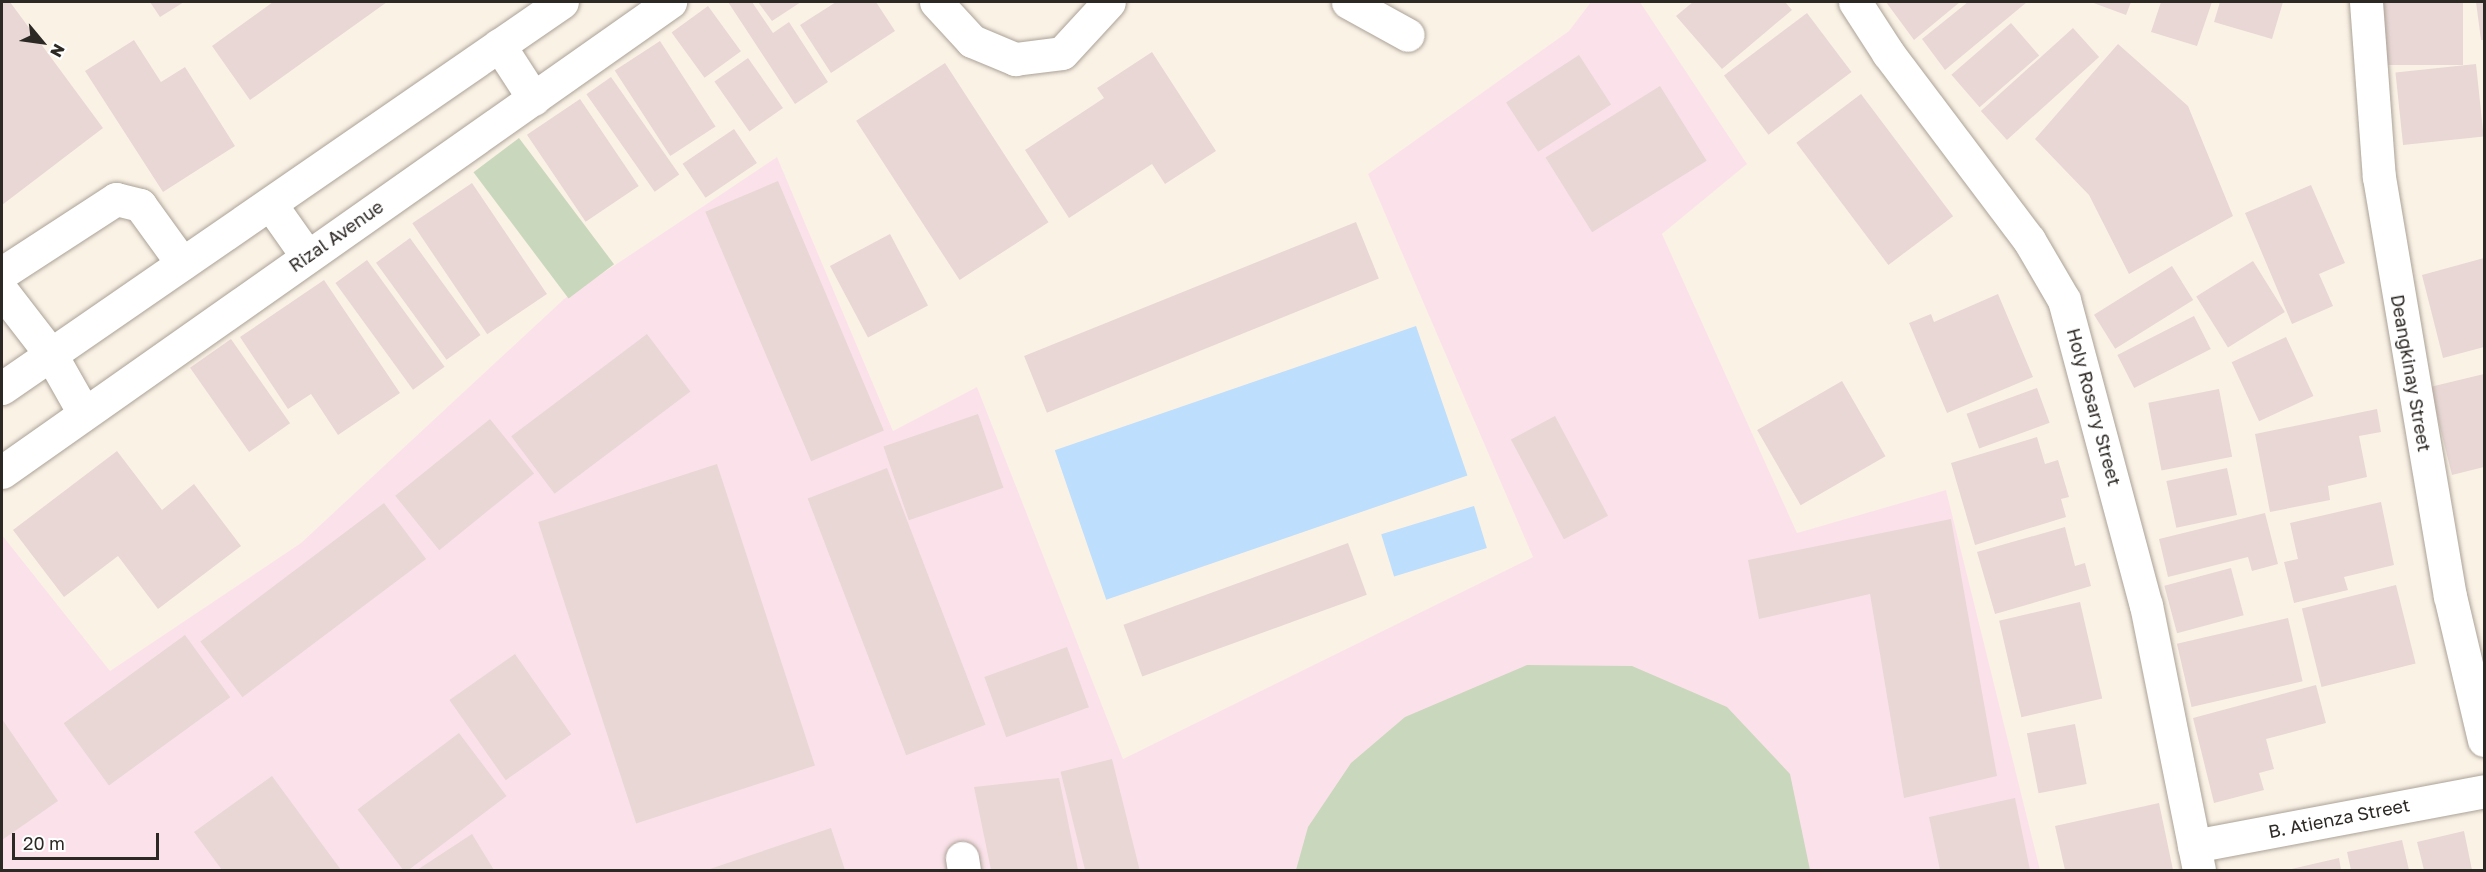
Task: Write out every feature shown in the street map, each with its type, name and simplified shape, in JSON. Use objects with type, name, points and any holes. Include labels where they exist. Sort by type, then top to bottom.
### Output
[{"type":"street","points":[[2,388],[182,263],[271,205],[562,2]]},
{"type":"street","name":"Rizal Avenue","points":[[2,471],[670,2]]},
{"type":"street","points":[[936,2],[972,41],[1014,59],[1062,53],[1109,2]]},
{"type":"street","points":[[1348,2],[1408,35]]},
{"type":"street","name":"Deangkinay Street","points":[[2367,2],[2379,177],[2450,596],[2484,740]]},
{"type":"street","name":"Holy Rosary Street","points":[[1861,4],[1888,53],[2029,240],[2064,300],[2146,605],[2197,858]]},
{"type":"street","points":[[498,45],[534,99]]},
{"type":"street","points":[[2,273],[116,199],[140,205],[182,263]]},
{"type":"street","points":[[271,205],[307,256]]},
{"type":"street","points":[[2,291],[50,353],[84,413]]},
{"type":"street","name":"B. Atienza Street","points":[[2197,858],[2484,791]]},
{"type":"shaded area","points":[[1591,2],[1640,2],[1747,164],[1662,234],[1797,533],[1946,490],[2040,870],[2,870],[2,535],[110,671],[301,543],[564,299],[777,157],[893,431],[977,387],[1123,759],[1533,557],[1368,174],[1569,31]]},
{"type":"green space","points":[[519,138],[614,264],[569,298],[473,172]]},
{"type":"green space","points":[[1527,665],[1632,666],[1727,707],[1790,774],[1810,870],[1296,870],[1308,827],[1351,763],[1405,717]]},
{"type":"water","points":[[1416,326],[1467,475],[1106,600],[1055,450]]},
{"type":"water","points":[[1474,506],[1487,548],[1394,576],[1381,534]]},
{"type":"building","points":[[2,2],[10,2],[103,128],[2,205]]},
{"type":"building","points":[[150,2],[184,2],[160,17]]},
{"type":"building","points":[[273,2],[387,2],[250,100],[212,46]]},
{"type":"building","points":[[728,2],[752,2],[773,33],[789,22],[828,82],[795,104]]},
{"type":"building","points":[[758,2],[801,2],[772,21]]},
{"type":"building","points":[[836,2],[876,2],[895,31],[831,73],[800,25]]},
{"type":"building","points":[[1693,2],[1785,2],[1792,10],[1722,69],[1676,16]]},
{"type":"building","points":[[1886,2],[1960,2],[1914,40]]},
{"type":"building","points":[[1968,2],[2027,2],[1945,70],[1922,39]]},
{"type":"building","points":[[2091,2],[2131,2],[2126,15]]},
{"type":"building","points":[[2161,2],[2212,2],[2197,46],[2151,32]]},
{"type":"building","points":[[2220,2],[2283,2],[2272,39],[2214,22]]},
{"type":"building","points":[[2382,2],[2463,2],[2463,65],[2382,65]]},
{"type":"building","points":[[2476,2],[2484,2],[2484,40],[2481,40]]},
{"type":"building","points":[[708,6],[741,51],[705,78],[672,32]]},
{"type":"building","points":[[1807,13],[1852,72],[1768,135],[1724,76]]},
{"type":"building","points":[[2011,23],[2039,55],[1980,107],[1951,75]]},
{"type":"building","points":[[2073,28],[2099,57],[2007,140],[1981,111]]},
{"type":"building","points":[[134,40],[161,82],[185,67],[235,146],[163,192],[85,71]]},
{"type":"building","points":[[660,41],[716,127],[670,156],[615,70]]},
{"type":"building","points":[[2118,44],[2188,106],[2233,216],[2129,274],[2089,195],[2035,139]]},
{"type":"building","points":[[1152,52],[1216,151],[1165,184],[1152,164],[1069,218],[1025,150],[1104,98],[1097,88]]},
{"type":"building","points":[[1579,55],[1611,104],[1538,152],[1506,102]]},
{"type":"building","points":[[748,58],[783,108],[749,131],[714,82]]},
{"type":"building","points":[[945,63],[1048,222],[960,280],[856,121]]},
{"type":"building","points":[[2476,64],[2484,137],[2403,145],[2395,72]]},
{"type":"building","points":[[611,77],[679,174],[655,192],[586,94]]},
{"type":"building","points":[[1660,86],[1707,161],[1592,232],[1546,158]]},
{"type":"building","points":[[1861,94],[1953,216],[1888,265],[1796,143]]},
{"type":"building","points":[[580,99],[639,186],[586,222],[527,135]]},
{"type":"building","points":[[734,129],[757,163],[706,198],[683,164]]},
{"type":"building","points":[[778,181],[884,430],[811,461],[705,212]]},
{"type":"building","points":[[472,183],[547,294],[487,334],[412,223]]},
{"type":"building","points":[[2311,185],[2345,263],[2319,274],[2333,306],[2292,324],[2245,213]]},
{"type":"building","points":[[1356,222],[1379,279],[1047,413],[1024,356]]},
{"type":"building","points":[[890,234],[928,306],[868,337],[830,266]]},
{"type":"building","points":[[410,238],[481,335],[447,360],[376,263]]},
{"type":"building","points":[[2484,258],[2484,347],[2443,358],[2422,275]]},
{"type":"building","points":[[367,260],[445,367],[413,390],[335,283]]},
{"type":"building","points":[[2253,261],[2285,312],[2228,347],[2196,297]]},
{"type":"building","points":[[2172,266],[2193,300],[2115,349],[2094,315]]},
{"type":"building","points":[[324,280],[400,393],[338,435],[311,394],[288,409],[240,337]]},
{"type":"building","points":[[1998,294],[2033,377],[1947,413],[1909,323],[1931,314],[1934,322]]},
{"type":"building","points":[[2194,316],[2211,349],[2134,388],[2117,355]]},
{"type":"building","points":[[647,334],[690,392],[555,494],[511,436]]},
{"type":"building","points":[[2286,337],[2313,396],[2259,421],[2232,362]]},
{"type":"building","points":[[231,339],[290,423],[249,452],[190,368]]},
{"type":"building","points":[[2484,374],[2484,467],[2452,475],[2430,387]]},
{"type":"building","points":[[1842,381],[1886,456],[1801,505],[1757,430]]},
{"type":"building","points":[[2037,388],[2050,423],[1979,448],[1967,414]]},
{"type":"building","points":[[2219,389],[2232,457],[2161,470],[2148,403]]},
{"type":"building","points":[[2377,409],[2381,432],[2359,436],[2367,477],[2328,486],[2330,500],[2270,512],[2255,434]]},
{"type":"building","points":[[978,414],[1003,488],[909,520],[883,447]]},
{"type":"building","points":[[1555,416],[1608,516],[1564,539],[1511,439]]},
{"type":"building","points":[[490,419],[534,473],[439,550],[395,496]]},
{"type":"building","points":[[2037,437],[2045,464],[2058,460],[2069,497],[2061,499],[2066,517],[1975,545],[1951,463]]},
{"type":"building","points":[[117,451],[162,510],[194,484],[241,546],[158,609],[118,556],[64,597],[13,530]]},
{"type":"building","points":[[717,464],[815,765],[636,824],[538,522]]},
{"type":"building","points":[[887,468],[986,725],[906,755],[808,498]]},
{"type":"building","points":[[2227,468],[2237,515],[2176,528],[2166,481]]},
{"type":"building","points":[[2381,502],[2394,565],[2344,577],[2348,590],[2294,603],[2284,562],[2298,559],[2290,523]]},
{"type":"building","points":[[384,503],[426,559],[242,697],[200,641]]},
{"type":"building","points":[[2265,513],[2278,564],[2252,571],[2248,557],[2168,577],[2159,539]]},
{"type":"building","points":[[1951,519],[1997,776],[1904,798],[1870,594],[1759,619],[1748,560]]},
{"type":"building","points":[[2065,527],[2075,566],[2085,563],[2091,586],[1995,614],[1977,552]]},
{"type":"building","points":[[1348,543],[1367,595],[1142,676],[1123,625]]},
{"type":"building","points":[[2231,568],[2244,615],[2177,633],[2164,586]]},
{"type":"building","points":[[2396,585],[2416,664],[2321,687],[2302,608]]},
{"type":"building","points":[[2080,602],[2102,698],[2021,717],[1999,621]]},
{"type":"building","points":[[2288,618],[2303,681],[2192,707],[2177,644]]},
{"type":"building","points":[[185,635],[230,697],[109,785],[64,723]]},
{"type":"building","points":[[1067,647],[1089,707],[1006,737],[984,677]]},
{"type":"building","points":[[515,654],[571,734],[506,780],[449,700]]},
{"type":"building","points":[[2316,685],[2326,723],[2266,739],[2274,769],[2259,773],[2264,790],[2214,803],[2193,718]]},
{"type":"building","points":[[2,719],[58,801],[2,840]]},
{"type":"building","points":[[2075,724],[2087,784],[2039,793],[2027,733]]},
{"type":"building","points":[[459,733],[507,796],[408,870],[403,870],[358,809]]},
{"type":"building","points":[[1112,759],[1140,870],[1085,870],[1061,772]]},
{"type":"building","points":[[272,776],[341,870],[222,870],[194,832]]},
{"type":"building","points":[[1059,778],[1078,870],[991,870],[974,787]]},
{"type":"building","points":[[2015,798],[2030,870],[1940,870],[1929,817]]},
{"type":"building","points":[[2159,803],[2173,870],[2065,870],[2055,826]]},
{"type":"building","points":[[831,828],[845,870],[707,870]]},
{"type":"building","points":[[2464,831],[2472,870],[2424,870],[2417,842]]},
{"type":"building","points":[[472,834],[494,870],[417,870]]},
{"type":"building","points":[[2402,840],[2409,870],[2351,870],[2347,852]]},
{"type":"building","points":[[2339,858],[2341,870],[2287,870]]}]
